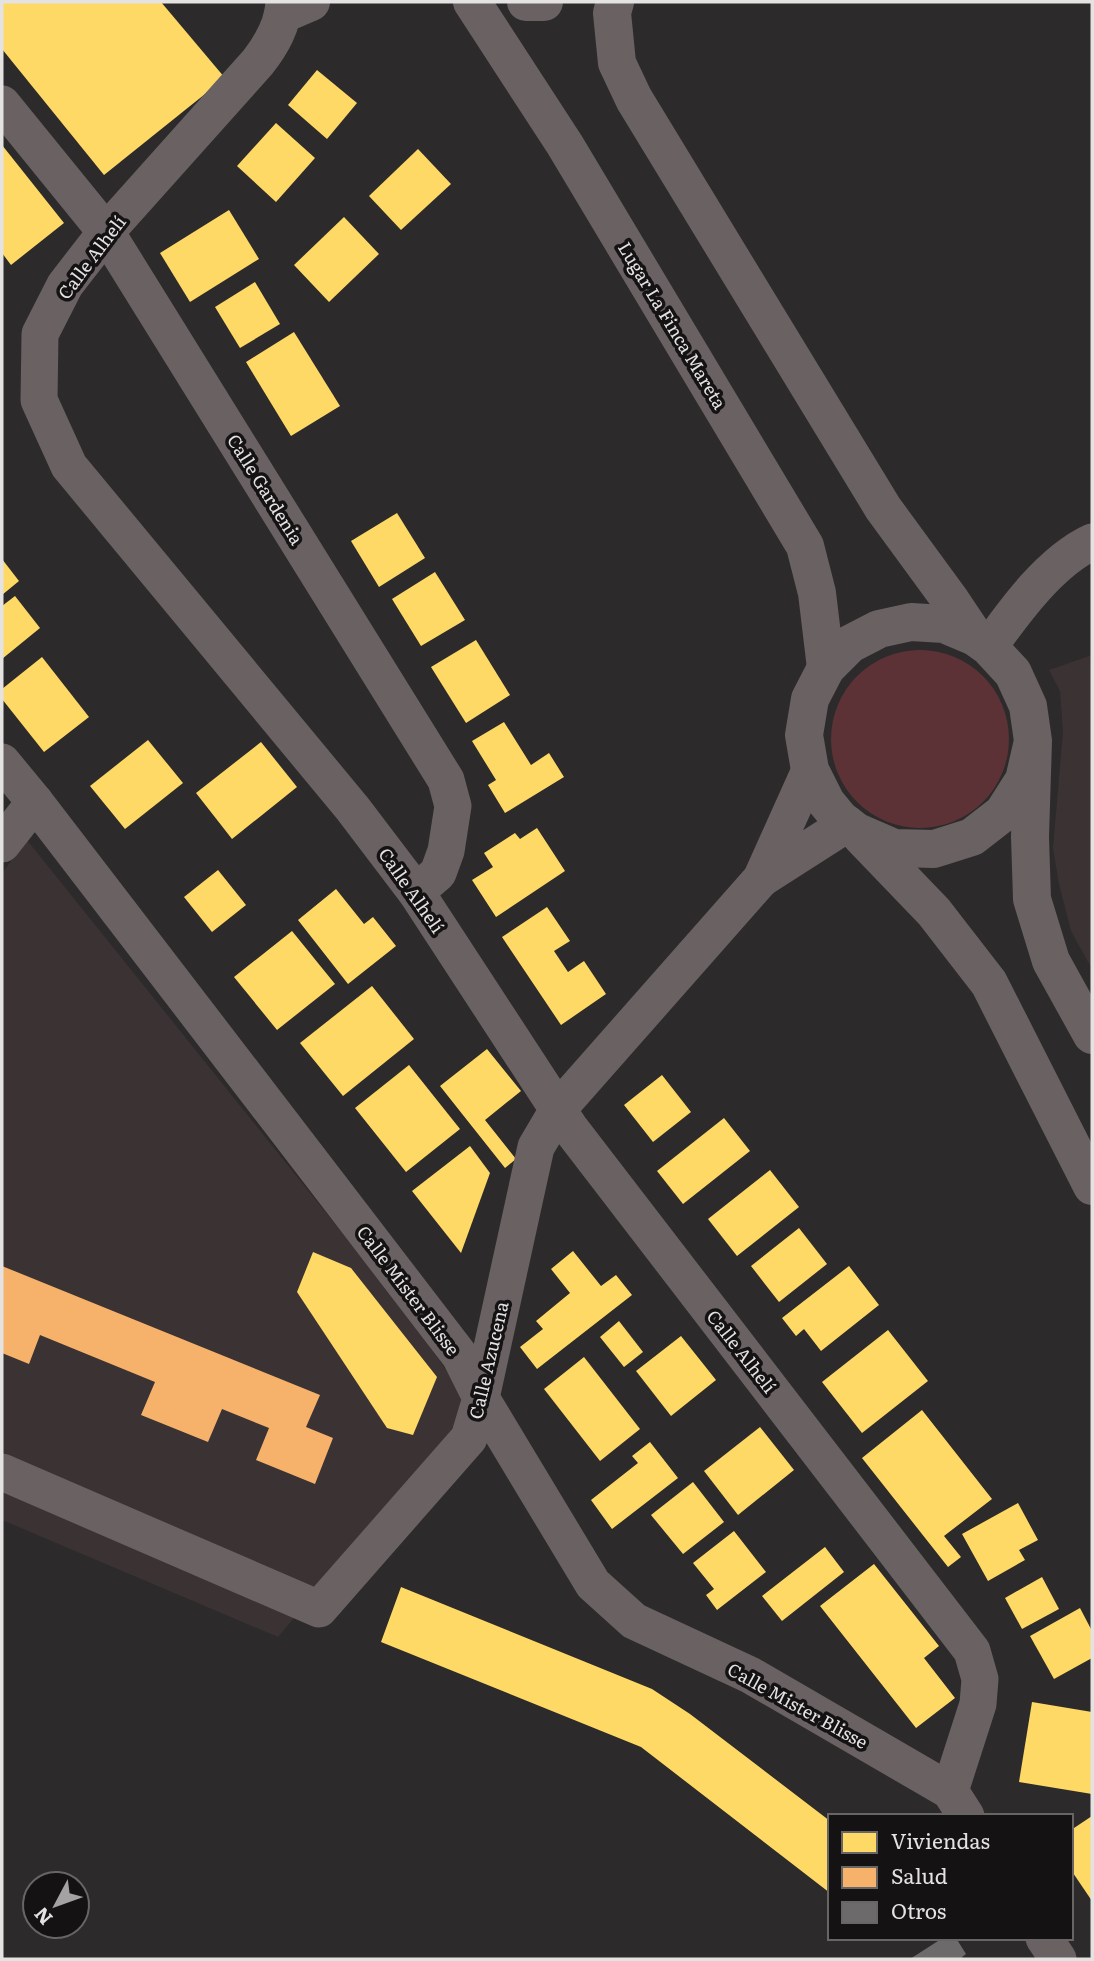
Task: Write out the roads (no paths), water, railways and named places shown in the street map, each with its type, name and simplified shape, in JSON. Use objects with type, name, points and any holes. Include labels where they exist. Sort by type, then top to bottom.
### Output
[{"type":"street","name":"Lugar La Finca Mareta","points":[[472,2],[565,145],[805,546],[817,593],[827,668]]},
{"type":"street","points":[[526,2],[544,2]]},
{"type":"street","points":[[615,2],[612,13],[617,63],[634,99],[883,508],[982,642],[1013,673],[1028,706],[1032,741],[1032,899],[1051,961],[1091,1032]]},
{"type":"street","name":"Calle Alhelí","points":[[293,6],[273,42],[258,62],[106,232],[65,285],[40,334],[39,400],[69,466],[353,809],[416,892],[570,1128],[972,1651],[980,1679],[978,1704],[958,1803]]},
{"type":"street","name":"Calle Gardenia","points":[[2,104],[106,232],[446,780],[453,806],[446,851],[438,873],[416,892]]},
{"type":"street","points":[[982,642],[1064,560],[1092,542]]},
{"type":"street","points":[[982,642],[944,624],[911,622],[879,629],[850,645],[827,668],[810,699],[804,734],[810,770],[826,802],[934,912],[989,983],[1092,1186]]},
{"type":"street","points":[[852,828],[894,848],[934,849],[972,837],[1003,813],[1024,780],[1032,741]]},
{"type":"street","name":"Calle Mister Blisse","points":[[2,762],[460,1356],[481,1398],[593,1584],[634,1620],[750,1675],[958,1803]]},
{"type":"street","name":"Calle Azucena","points":[[2,1472],[319,1609],[469,1438],[481,1398],[536,1147],[559,1108],[761,879],[810,770]]},
{"type":"street","points":[[2,844],[35,802]]},
{"type":"street","name":"Calle Azucena","points":[[761,879],[852,828]]},
{"type":"street","points":[[1045,1940],[1058,1959]]}]
